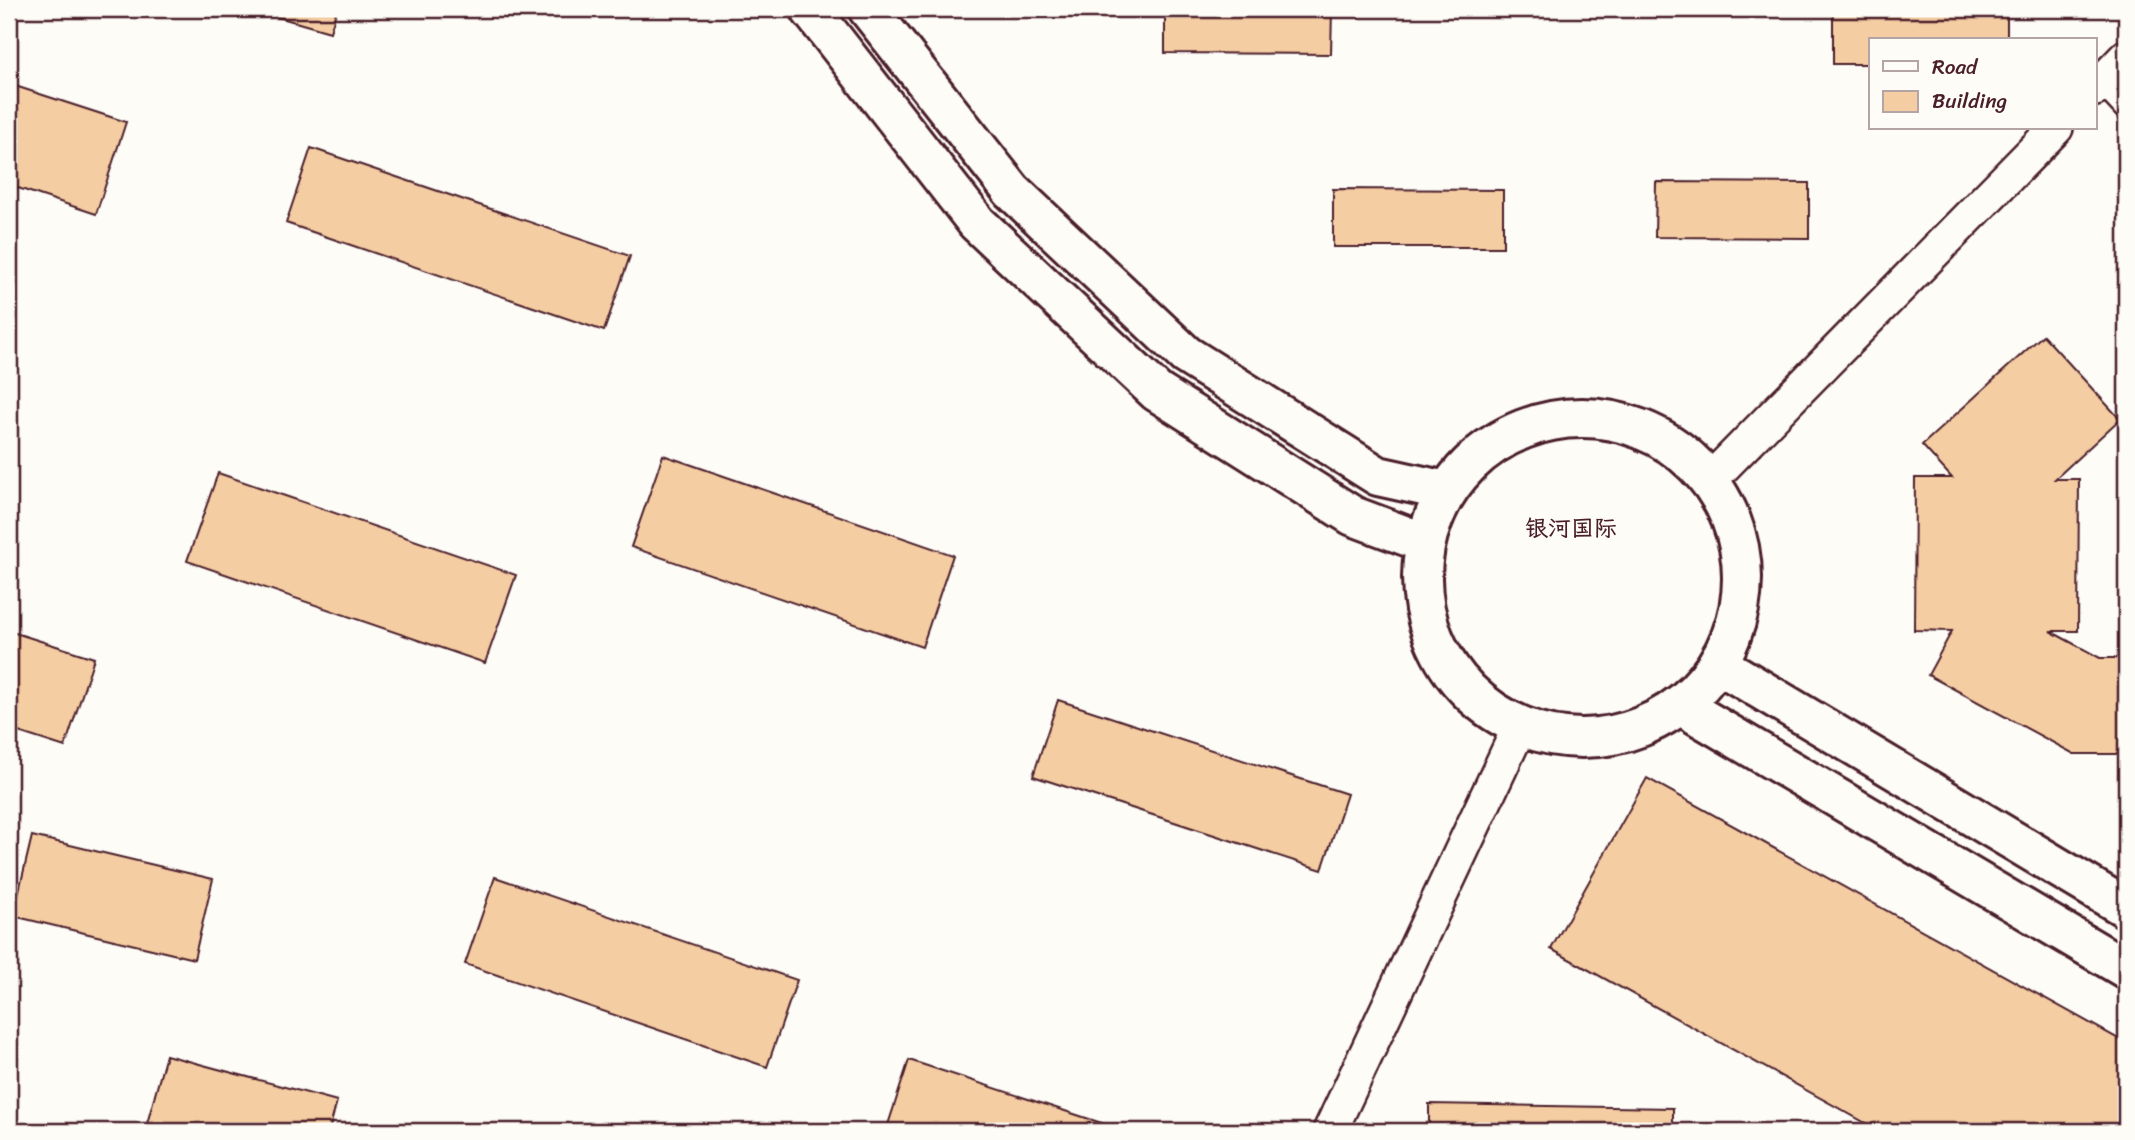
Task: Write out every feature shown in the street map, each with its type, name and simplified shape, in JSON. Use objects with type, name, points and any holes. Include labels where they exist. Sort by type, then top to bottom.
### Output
[{"type":"street","points":[[810,9],[977,223],[1157,393],[1353,516],[1425,543]]},
{"type":"street","points":[[868,9],[1012,191],[1186,355],[1378,476],[1446,491]]},
{"type":"street","points":[[2097,87],[2126,57]]},
{"type":"street","points":[[1710,480],[2054,130]]},
{"type":"street","points":[[1589,417],[1644,429],[1680,451],[1710,480],[1725,504],[1736,530],[1743,585],[1731,639],[1718,664],[1701,686],[1680,705],[1656,720],[1603,737],[1547,734],[1520,726],[1473,696],[1439,652],[1422,598],[1421,571],[1425,543],[1446,491],[1463,469],[1496,443],[1534,424],[1561,418],[1589,417]]},
{"type":"street","points":[[1718,664],[2126,908]]},
{"type":"street","points":[[1680,705],[2126,969]]},
{"type":"street","points":[[1330,1131],[1520,726]]},
{"type":"lane","points":[[2097,87],[2126,113]]},
{"type":"building","points":[[250,9],[337,9],[330,32]]},
{"type":"building","points":[[1165,9],[1332,9],[1331,54],[1165,53]]},
{"type":"building","points":[[1833,9],[2007,9],[2007,38],[1869,38],[1869,64],[1833,64]]},
{"type":"building","points":[[9,84],[126,122],[96,214],[9,185]]},
{"type":"building","points":[[311,148],[630,256],[604,331],[286,223]]},
{"type":"building","points":[[1656,182],[1809,183],[1809,238],[1655,237]]},
{"type":"building","points":[[1333,189],[1503,190],[1503,247],[1333,247]]},
{"type":"building","points":[[2043,335],[2120,419],[2055,479],[2079,479],[2078,631],[2050,631],[2100,658],[2126,658],[2126,754],[2074,754],[1928,675],[1952,631],[1914,630],[1915,478],[1952,478],[1922,445]]},
{"type":"building","points":[[663,455],[953,555],[922,647],[631,547]]},
{"type":"building","points":[[218,473],[516,575],[485,663],[187,561]]},
{"type":"building","points":[[9,631],[94,658],[65,747],[9,729]]},
{"type":"building","points":[[1058,700],[1347,794],[1322,870],[1033,776]]},
{"type":"building","points":[[1647,778],[2126,1043],[2126,1131],[1880,1131],[1551,949]]},
{"type":"building","points":[[32,836],[213,879],[194,959],[13,916]]},
{"type":"building","points":[[495,877],[797,980],[767,1067],[465,964]]},
{"type":"building","points":[[166,1055],[337,1101],[329,1131],[145,1131]]},
{"type":"building","points":[[909,1060],[1126,1131],[886,1131]]},
{"type":"building","points":[[1429,1104],[1673,1108],[1673,1131],[1429,1131]]},
{"type":"district","name":"银河国际","points":[[1571,528]]}]
